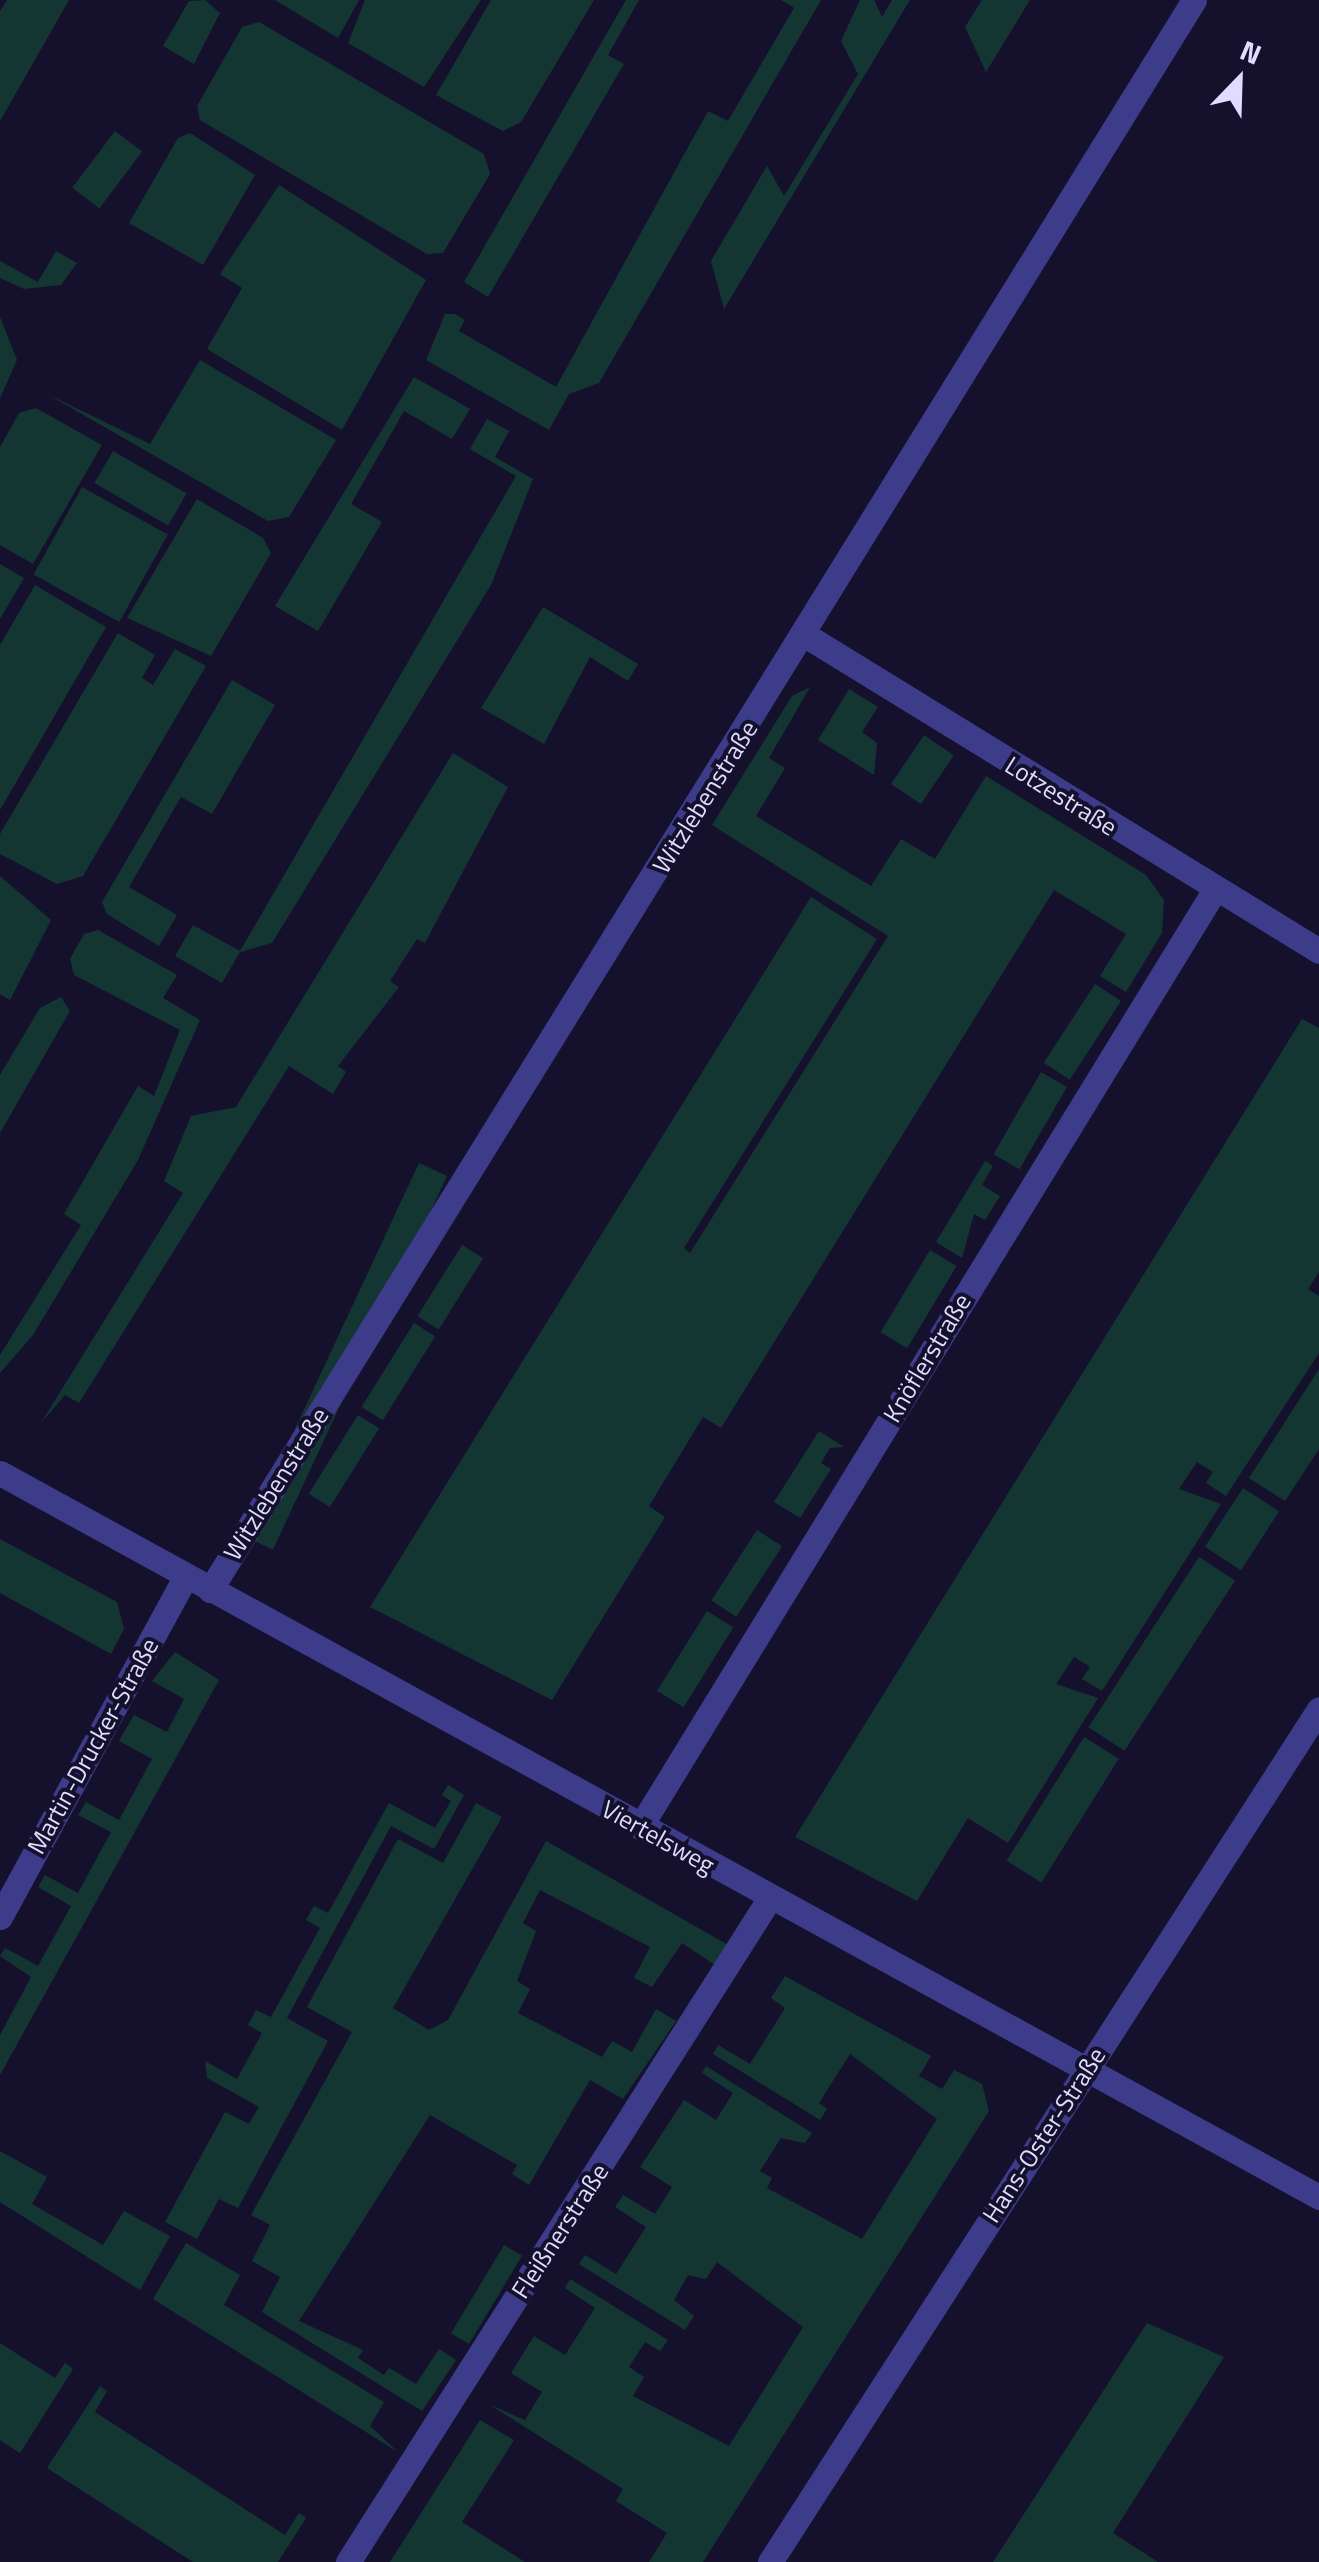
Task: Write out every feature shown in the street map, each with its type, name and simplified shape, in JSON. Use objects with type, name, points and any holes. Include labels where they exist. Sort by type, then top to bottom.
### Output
[{"type":"street","name":"Witzlebenstraße","points":[[210,1590],[805,636],[1194,0]]},
{"type":"street","name":"Lotzestraße","points":[[805,636],[1319,951]]},
{"type":"street","name":"Knöflerstraße","points":[[640,1827],[1214,890]]},
{"type":"street","name":"Viertelsweg","points":[[0,1473],[769,1899],[1319,2197]]},
{"type":"street","name":"Martin-Drucker-Straße","points":[[0,1917],[186,1576]]},
{"type":"street","name":"Hans-Oster-Straße","points":[[770,2562],[1319,1708]]},
{"type":"street","name":"Fleißnerstraße","points":[[348,2562],[769,1899]]},
{"type":"green space","points":[[7,0],[69,0],[0,121],[0,11]]},
{"type":"green space","points":[[205,0],[220,13],[194,64],[163,46],[189,1]]},
{"type":"green space","points":[[275,0],[359,0],[338,38]]},
{"type":"green space","points":[[365,0],[481,0],[424,87],[348,43]]},
{"type":"green space","points":[[491,0],[594,0],[521,122],[503,131],[436,95]]},
{"type":"green space","points":[[626,0],[639,0],[608,55],[624,64],[488,297],[464,282]]},
{"type":"green space","points":[[781,0],[821,0],[599,383],[569,394],[549,430],[426,360],[445,314],[455,314],[465,320],[459,331],[556,387],[708,111],[728,121],[794,8]]},
{"type":"green space","points":[[860,0],[874,0],[882,17],[892,0],[910,0],[724,309],[711,261],[767,166],[784,196],[858,74],[841,41]]},
{"type":"green space","points":[[982,0],[1030,0],[986,72],[965,27]]},
{"type":"green space","points":[[259,22],[484,154],[490,174],[443,253],[427,254],[200,120],[197,106],[242,27]]},
{"type":"green space","points":[[115,131],[142,151],[99,208],[72,188]]},
{"type":"green space","points":[[190,133],[255,175],[203,265],[129,223],[178,138]]},
{"type":"green space","points":[[279,185],[426,280],[342,430],[207,349],[242,288],[220,274]]},
{"type":"green space","points":[[56,251],[77,263],[61,285],[24,289],[0,278],[0,261],[38,282]]},
{"type":"green space","points":[[0,317],[17,360],[0,398]]},
{"type":"green space","points":[[200,360],[336,440],[289,517],[268,521],[47,394],[150,444]]},
{"type":"green space","points":[[414,377],[470,409],[452,439],[404,411],[351,504],[382,522],[318,631],[275,606]]},
{"type":"green space","points":[[36,408],[102,445],[33,564],[0,545],[0,447],[19,413]]},
{"type":"green space","points":[[487,419],[509,431],[495,457],[533,479],[491,585],[272,943],[240,952],[222,983],[175,956],[193,925],[240,951],[516,476],[470,449]]},
{"type":"green space","points":[[113,451],[187,494],[168,526],[94,483]]},
{"type":"green space","points":[[82,487],[168,535],[119,622],[34,574]]},
{"type":"green space","points":[[197,499],[263,538],[271,553],[211,656],[127,618]]},
{"type":"green space","points":[[0,564],[24,578],[0,619]]},
{"type":"green space","points":[[35,585],[106,627],[0,810],[0,645]]},
{"type":"green space","points":[[543,607],[638,664],[628,681],[590,657],[544,744],[481,708]]},
{"type":"green space","points":[[118,633],[155,655],[142,678],[153,685],[175,649],[206,666],[83,876],[57,884],[0,854],[0,834]]},
{"type":"green space","points":[[232,680],[275,705],[212,814],[181,797],[129,887],[177,915],[159,946],[107,914],[102,902]]},
{"type":"green space","points":[[810,687],[769,758],[785,768],[756,816],[871,886],[901,839],[935,859],[986,776],[1146,875],[1164,900],[1162,933],[1126,992],[1100,976],[1126,934],[1054,890],[721,1428],[703,1417],[649,1506],[665,1517],[552,1700],[370,1607],[811,897],[877,939],[684,1248],[690,1253],[888,936],[712,825],[792,696]]},
{"type":"green space","points":[[849,689],[878,707],[862,732],[877,743],[874,775],[818,740]]},
{"type":"green space","points":[[924,735],[954,755],[921,804],[891,784]]},
{"type":"green space","points":[[453,753],[508,787],[425,943],[417,939],[390,981],[399,987],[338,1066],[346,1072],[333,1094],[289,1066],[79,1403],[65,1395],[41,1423],[183,1193],[164,1181],[191,1116],[236,1107]]},
{"type":"green space","points":[[0,876],[51,920],[10,1000],[0,994]]},
{"type":"green space","points":[[98,930],[177,975],[163,998],[200,1020],[138,1160],[33,1335],[0,1373],[0,1355],[81,1225],[64,1214],[138,1086],[154,1096],[180,1030],[74,975],[70,959],[84,934]]},
{"type":"green space","points":[[1095,984],[1121,1001],[1070,1080],[1044,1063]]},
{"type":"green space","points":[[61,997],[70,1011],[0,1133],[0,1075],[40,1008]]},
{"type":"green space","points":[[1302,1019],[1319,1028],[1319,1272],[1308,1289],[1319,1296],[1319,1353],[1226,1496],[1206,1483],[1213,1472],[1197,1462],[1179,1489],[1221,1504],[1102,1691],[1082,1679],[1090,1667],[1074,1657],[1056,1684],[1098,1698],[1008,1843],[968,1818],[917,1901],[795,1837]]},
{"type":"green space","points":[[1041,1072],[1067,1087],[1019,1169],[994,1154]]},
{"type":"green space","points":[[985,1161],[993,1166],[982,1185],[1000,1196],[985,1220],[974,1214],[962,1258],[936,1242]]},
{"type":"green space","points":[[419,1163],[447,1176],[273,1549],[245,1536]]},
{"type":"green space","points":[[462,1245],[483,1258],[439,1329],[417,1316]]},
{"type":"green space","points":[[930,1250],[957,1266],[907,1348],[881,1332]]},
{"type":"green space","points":[[414,1323],[435,1336],[383,1420],[362,1407]]},
{"type":"green space","points":[[1319,1369],[1319,1449],[1285,1501],[1249,1478]]},
{"type":"green space","points":[[358,1415],[379,1428],[330,1507],[309,1494]]},
{"type":"green space","points":[[819,1431],[844,1447],[830,1448],[821,1463],[831,1469],[800,1518],[774,1502]]},
{"type":"green space","points":[[1243,1488],[1279,1511],[1241,1570],[1205,1547]]},
{"type":"green space","points":[[757,1530],[782,1546],[736,1617],[711,1600]]},
{"type":"green space","points":[[0,1539],[117,1602],[124,1629],[111,1654],[0,1593]]},
{"type":"green space","points":[[1199,1557],[1235,1580],[1125,1751],[1088,1727]]},
{"type":"green space","points":[[707,1611],[733,1627],[683,1707],[657,1691]]},
{"type":"green space","points":[[175,1652],[219,1680],[0,2075],[0,2035],[31,1977],[0,1956],[5,1948],[38,1966],[71,1906],[38,1887],[45,1875],[78,1893],[111,1832],[78,1815],[86,1802],[119,1820],[152,1759],[119,1741],[134,1715],[167,1732],[184,1699],[152,1681]]},
{"type":"green space","points":[[1084,1737],[1119,1759],[1041,1883],[1007,1861]]},
{"type":"green space","points":[[448,1785],[464,1795],[434,1849],[391,1826],[287,2018],[328,2041],[238,2208],[219,2199],[197,2239],[165,2222],[225,2112],[249,2124],[259,2107],[207,2078],[205,2061],[237,2079],[262,2033],[248,2025],[256,2010],[271,2017],[320,1928],[306,1920],[314,1906],[328,1913],[389,1803],[435,1828],[451,1801],[442,1795]]},
{"type":"green space","points":[[476,1803],[502,1817],[393,2008],[429,2030],[448,2020],[546,1841],[728,1945],[715,1965],[682,1943],[652,1987],[634,1978],[650,1947],[540,1890],[523,1923],[536,1931],[517,1981],[530,1989],[518,2013],[602,2057],[612,2041],[632,2052],[656,2009],[676,2021],[623,2099],[590,2080],[529,2185],[512,2174],[517,2165],[430,2115],[299,2321],[363,2350],[358,2358],[384,2375],[389,2368],[416,2384],[439,2349],[456,2360],[422,2411],[262,2312],[280,2277],[252,2261],[270,2225],[251,2215],[352,2032],[307,2007],[398,1839],[443,1863]]},
{"type":"green space","points":[[785,1976],[931,2056],[919,2076],[942,2089],[954,2070],[982,2084],[989,2111],[703,2562],[649,2562],[667,2533],[616,2501],[623,2489],[490,2405],[525,2420],[542,2392],[511,2373],[534,2336],[565,2355],[595,2308],[565,2288],[570,2279],[668,2340],[660,2351],[645,2342],[629,2367],[644,2377],[633,2396],[729,2446],[803,2327],[717,2262],[706,2279],[688,2275],[674,2300],[694,2316],[685,2330],[579,2264],[585,2255],[616,2274],[646,2227],[615,2207],[623,2195],[655,2214],[672,2187],[640,2167],[684,2100],[716,2120],[733,2093],[702,2073],[706,2066],[812,2133],[805,2143],[781,2138],[760,2171],[772,2178],[767,2188],[862,2239],[937,2119],[850,2054],[819,2103],[827,2109],[820,2120],[713,2054],[718,2045],[750,2064],[785,2008],[771,1998]]},
{"type":"green space","points":[[0,2151],[47,2177],[32,2204],[103,2245],[124,2211],[170,2236],[140,2290],[0,2202]]},
{"type":"green space","points":[[186,2243],[240,2275],[224,2305],[384,2402],[370,2426],[398,2452],[153,2299]]},
{"type":"green space","points":[[504,2245],[522,2256],[469,2344],[451,2333]]},
{"type":"green space","points":[[1147,2323],[1224,2357],[1113,2533],[1158,2562],[993,2562]]},
{"type":"green space","points":[[0,2343],[55,2378],[65,2363],[73,2369],[20,2453],[0,2440]]},
{"type":"green space","points":[[100,2386],[107,2391],[95,2412],[285,2535],[299,2513],[306,2518],[278,2562],[193,2562],[47,2468]]},
{"type":"green space","points":[[480,2420],[514,2440],[462,2522],[525,2562],[390,2562]]}]
